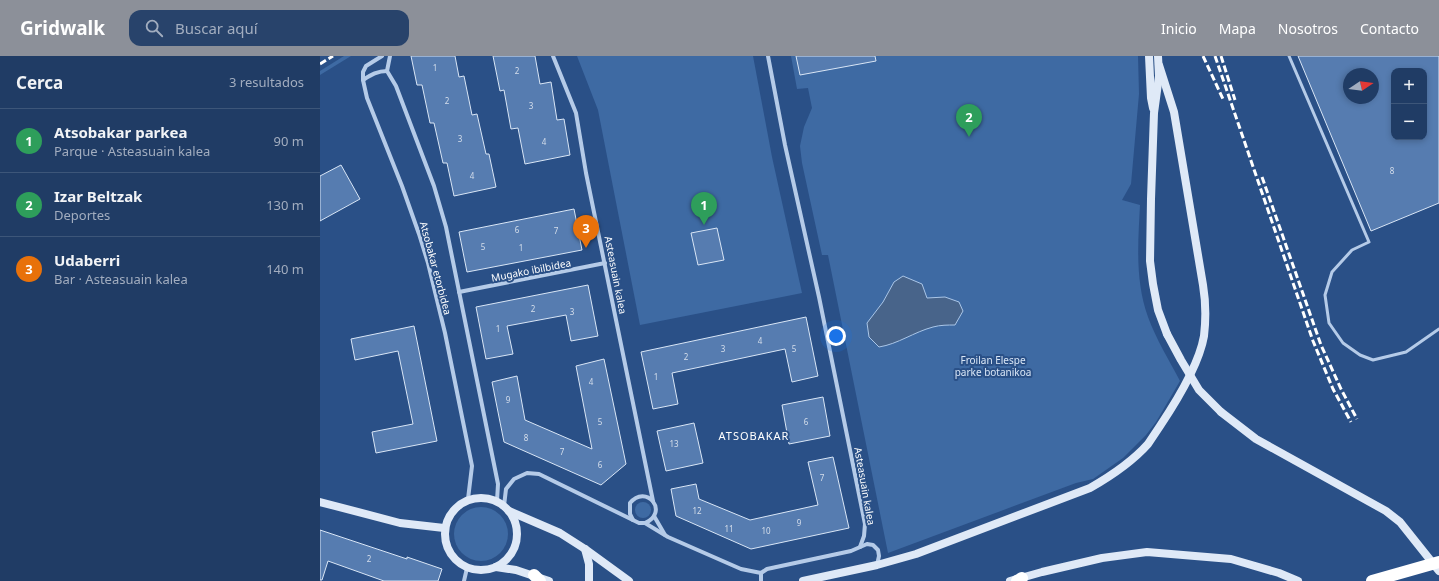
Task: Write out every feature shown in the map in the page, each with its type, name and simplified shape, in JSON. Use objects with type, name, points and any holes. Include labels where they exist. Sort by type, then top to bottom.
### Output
[{"type":"highway","points":[[1372,581],[1439,562]]},
{"type":"street","points":[[363,80],[363,72],[366,66],[382,56]]},
{"type":"street","points":[[363,80],[374,73],[387,71],[390,56]]},
{"type":"street","name":"Asteasuain kalea","points":[[553,56],[576,113],[587,178],[655,506],[654,516],[666,535]]},
{"type":"street","name":"Asteasuain kalea","points":[[768,56],[785,145],[819,297],[865,524],[864,536],[860,547]]},
{"type":"street","points":[[1149,56],[1151,98],[1154,113]]},
{"type":"street","points":[[1158,56],[1158,89],[1154,113],[1150,261],[1158,310],[1167,334],[1181,360],[1199,390],[1221,412],[1256,439],[1386,511],[1400,522],[1439,570]]},
{"type":"street","points":[[803,581],[877,565],[922,552],[1090,488],[1113,475],[1148,443],[1182,390],[1197,358],[1203,338],[1206,318],[1206,304],[1174,112],[1159,65]]},
{"type":"street","name":"Atsobakar etorbidea","points":[[387,71],[396,86],[434,186],[446,227],[503,506]]},
{"type":"street","name":"Atsobakar etorbidea","points":[[363,80],[367,98],[402,186],[428,263],[445,333],[472,466],[468,499]]},
{"type":"street","name":"Mugako ibilbidea","points":[[459,292],[605,263]]},
{"type":"street","points":[[503,506],[506,489],[514,479],[527,473],[539,474],[639,523],[644,523],[666,535],[741,569],[761,573],[767,569],[851,551],[867,544],[873,545],[878,550],[879,556],[877,565]]},
{"type":"street","points":[[634,520],[629,510],[630,503],[633,499],[646,496],[653,501]]},
{"type":"street","points":[[549,581],[516,570],[496,567],[480,570],[467,568],[455,560],[445,544],[444,528],[449,515],[457,506],[468,499],[479,497],[491,499],[560,533],[629,581]]},
{"type":"street","points":[[320,502],[400,523],[444,528]]},
{"type":"street","points":[[496,567],[510,555],[516,543],[516,528],[512,516],[503,506]]},
{"type":"street","points":[[644,523],[651,520],[654,516]]},
{"type":"street","points":[[585,549],[589,564],[589,581]]},
{"type":"street","points":[[1016,580],[1042,572],[1102,558],[1147,552],[1231,559],[1279,573],[1298,581]]},
{"type":"street","points":[[464,581],[467,568]]},
{"type":"street","points":[[761,573],[761,581]]},
{"type":"lane","points":[[1289,56],[1369,242],[1352,250],[1332,272],[1325,295],[1329,323],[1342,343],[1360,355],[1373,360],[1406,352],[1439,330]]},
{"type":"green space","points":[[344,56],[351,56],[320,75],[320,71]]},
{"type":"green space","points":[[577,56],[753,56],[772,157],[802,293],[640,325],[598,110]]},
{"type":"green space","name":"Froilan Elespe parke botanikoa","points":[[791,56],[1138,56],[1139,94],[1131,184],[1122,200],[1140,205],[1138,262],[1141,290],[1148,317],[1180,381],[1156,422],[1146,435],[1123,458],[1093,479],[1076,483],[888,553],[828,255],[822,255],[802,163],[800,146],[804,127],[812,108],[808,88],[797,89]]},
{"type":"green space","points":[[643,502],[649,504],[651,510],[649,516],[643,518],[637,516],[635,510],[637,504]]},
{"type":"green space","points":[[476,507],[486,507],[496,511],[504,519],[508,529],[508,539],[504,549],[496,557],[486,561],[476,561],[466,557],[458,549],[454,539],[454,529],[458,519],[466,511]]},
{"type":"shaded area","points":[[903,276],[922,284],[927,298],[945,297],[959,302],[963,311],[955,325],[941,325],[933,327],[879,347],[869,337],[867,323],[883,302],[894,282]]},
{"type":"building","points":[[411,56],[455,56],[459,77],[464,76],[472,115],[477,114],[486,154],[489,154],[496,187],[454,196],[447,163],[443,163],[434,123],[430,123],[422,85],[417,85]]},
{"type":"building","points":[[493,56],[535,56],[540,84],[551,82],[557,120],[564,119],[570,155],[525,164],[518,128],[511,129],[504,90],[500,91]]},
{"type":"building","points":[[796,56],[875,56],[876,61],[800,75]]},
{"type":"building","points":[[1298,56],[1439,56],[1439,203],[1371,231]]},
{"type":"building","points":[[341,165],[360,199],[320,221],[320,176]]},
{"type":"building","points":[[574,209],[582,250],[467,272],[459,232]]},
{"type":"building","points":[[717,228],[724,260],[698,265],[691,233]]},
{"type":"building","points":[[588,285],[598,336],[571,341],[566,315],[507,326],[513,354],[486,359],[476,307]]},
{"type":"building","points":[[806,317],[818,376],[792,382],[785,349],[672,373],[678,404],[653,409],[641,352]]},
{"type":"building","points":[[414,326],[437,441],[376,453],[372,432],[413,424],[398,351],[355,360],[351,339]]},
{"type":"building","points":[[604,359],[626,464],[601,485],[504,442],[492,382],[517,376],[525,420],[592,449],[576,366]]},
{"type":"building","points":[[823,397],[830,436],[789,444],[782,405]]},
{"type":"building","points":[[694,423],[703,463],[666,471],[657,431]]},
{"type":"building","points":[[833,457],[849,528],[751,549],[676,516],[671,489],[696,484],[699,499],[750,520],[818,505],[808,462]]},
{"type":"building","points":[[320,530],[442,569],[438,581],[384,581],[328,561],[322,580],[320,580]]},
{"type":"railway","points":[[320,64],[333,56]]},
{"type":"railway","points":[[1203,56],[1223,99]]},
{"type":"railway","points":[[1215,56],[1313,341],[1333,389],[1351,422]]},
{"type":"railway","points":[[1221,56],[1235,100]]},
{"type":"railway","points":[[1262,177],[1321,345],[1341,389],[1357,419]]},
{"type":"place","name":"Izar Beltzak","points":[[969,137]]},
{"type":"place","name":"Atsobakar parkea","points":[[704,225]]},
{"type":"place","name":"Udaberri","points":[[586,248]]},
{"type":"district","name":"ATSOBAKAR","points":[[754,435]]}]
